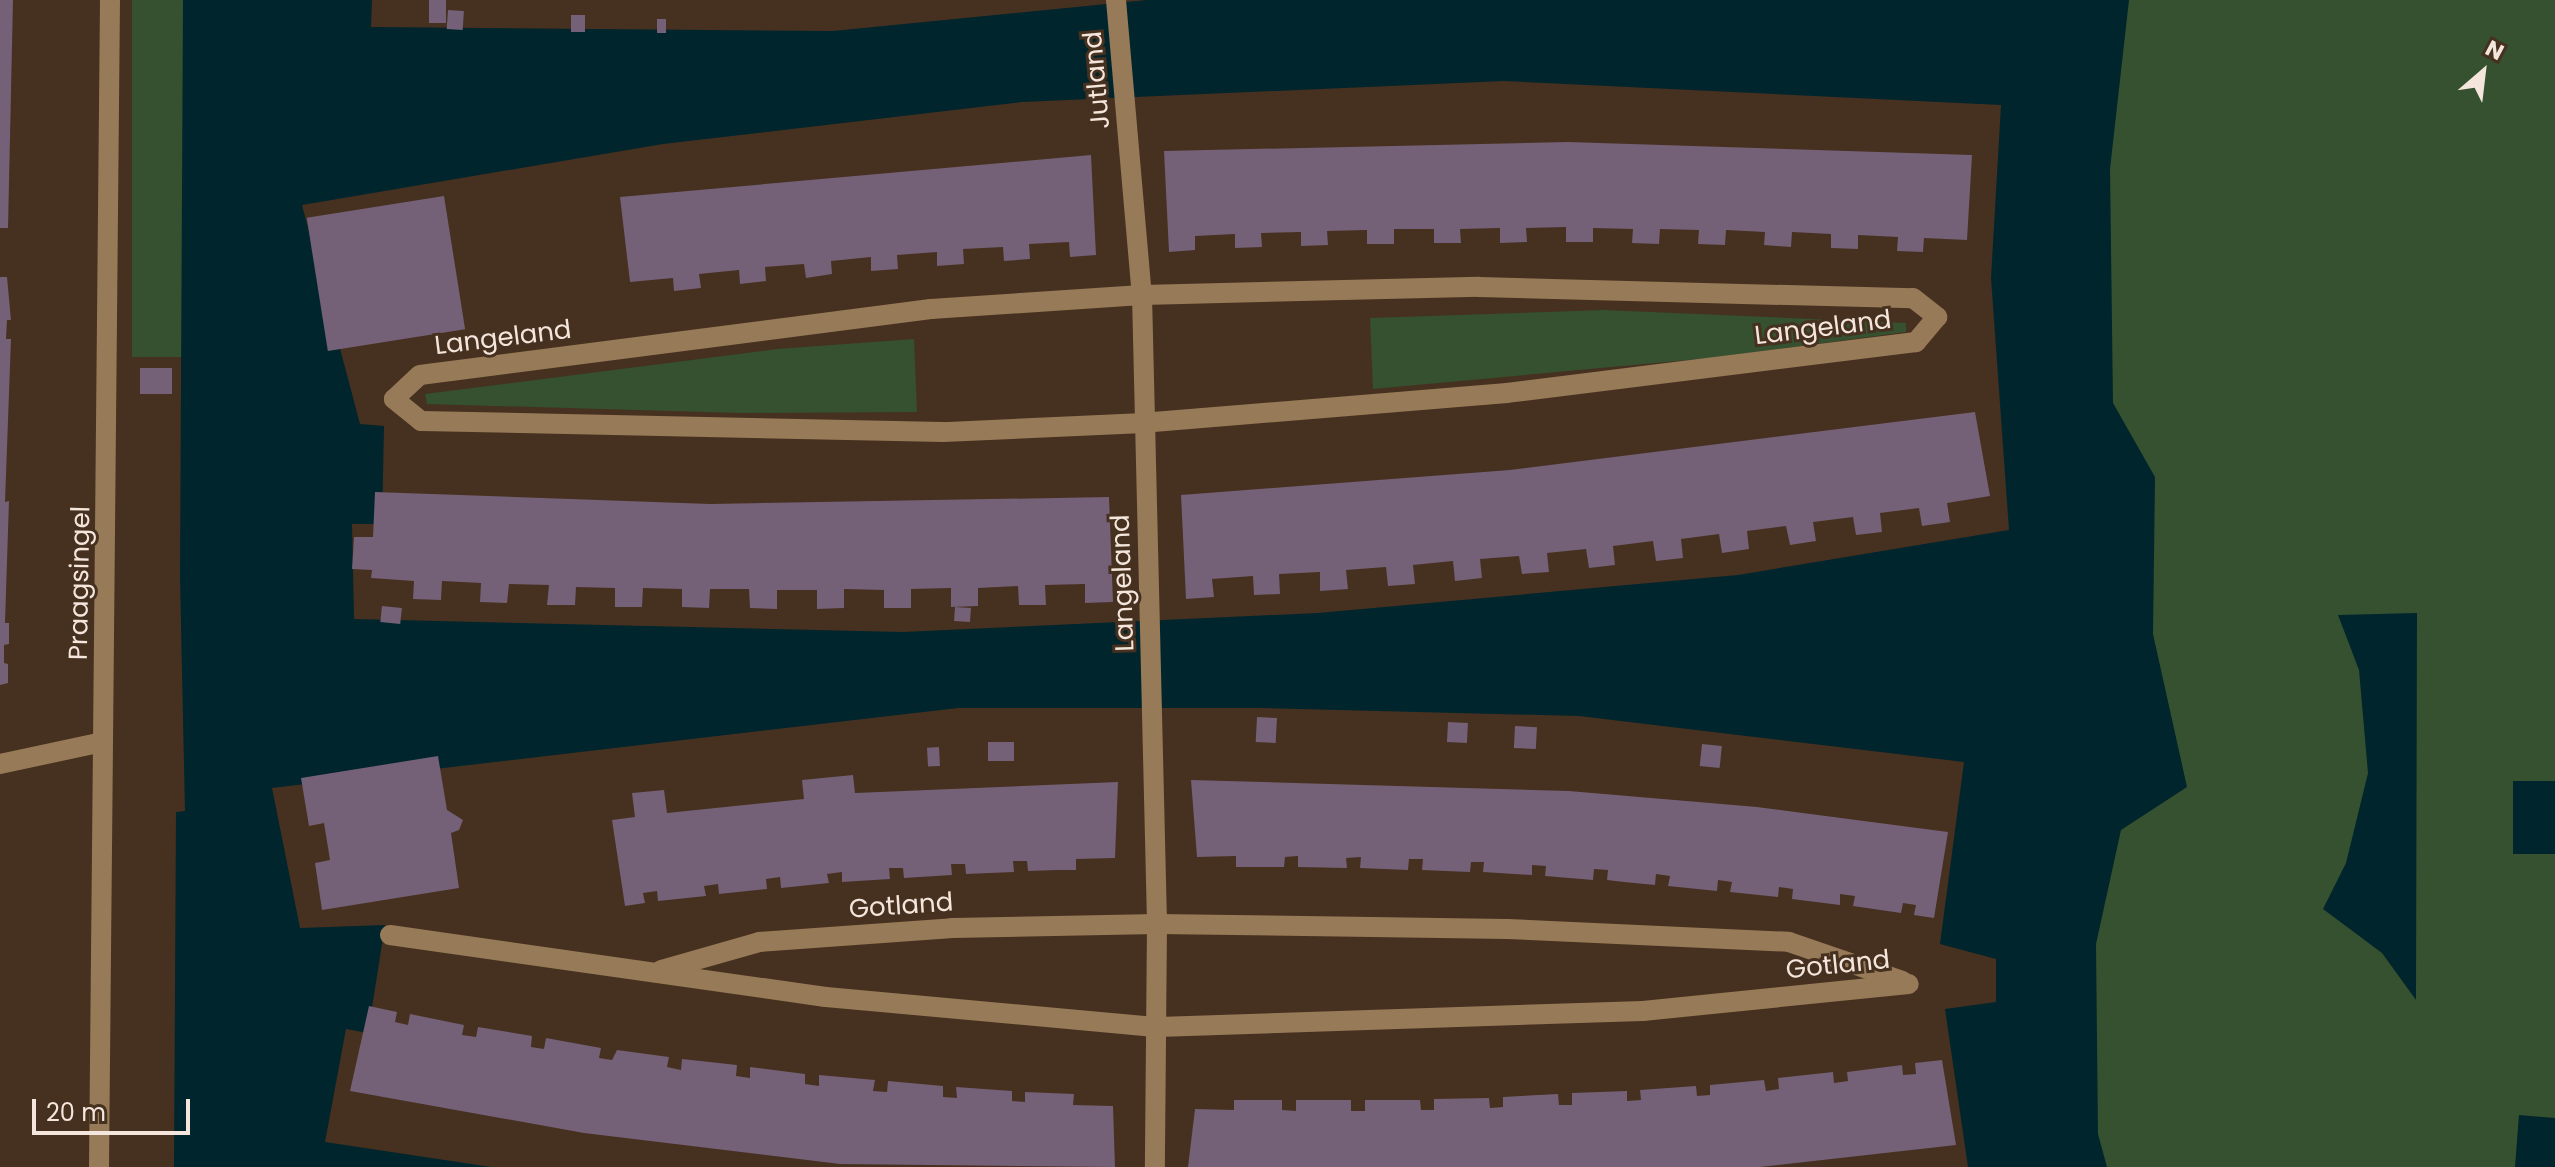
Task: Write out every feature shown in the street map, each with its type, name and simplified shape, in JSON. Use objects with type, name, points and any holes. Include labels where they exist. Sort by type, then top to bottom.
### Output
[{"type":"street","name":"Praagsingel","points":[[99,1167],[110,0]]},
{"type":"street","name":"Jutland","points":[[1116,0],[1129,156]]},
{"type":"street","name":"Langeland","points":[[1129,156],[1142,295],[1157,924]]},
{"type":"street","name":"Langeland","points":[[1479,287],[1913,298],[1937,317],[1916,342],[1507,393],[1144,423],[943,432],[421,421],[394,399],[420,375],[931,309],[1142,295],[1479,287]]},
{"type":"street","points":[[0,764],[103,742]]},
{"type":"street","points":[[1155,1167],[1157,924]]},
{"type":"street","name":"Gotland","points":[[390,935],[826,997],[1158,1027],[1643,1011],[1909,984],[1789,942],[1507,929],[1157,924],[952,928],[759,942],[654,972]]},
{"type":"green space","points":[[132,0],[185,0],[185,357],[132,357]]},
{"type":"green space","points":[[2069,0],[2555,0],[2555,1167],[2069,1167]]},
{"type":"green space","points":[[1604,310],[1906,323],[1906,332],[1710,358],[1373,389],[1370,318]]},
{"type":"green space","points":[[914,339],[917,412],[740,413],[427,404],[425,394],[777,349]]},
{"type":"water","points":[[183,0],[372,0],[371,27],[833,31],[1147,0],[2129,0],[2110,169],[2113,403],[2155,477],[2153,634],[2187,787],[2121,830],[2096,944],[2098,1134],[2107,1167],[1968,1167],[1945,1009],[1996,1002],[1996,959],[1940,944],[1964,762],[1579,716],[1260,708],[958,708],[272,788],[300,928],[385,925],[368,1033],[346,1029],[325,1142],[491,1167],[174,1167],[176,812],[185,811],[180,577]],"holes":[[[1504,81],[2001,105],[1991,278],[2009,530],[1738,575],[1318,613],[903,632],[354,619],[352,524],[382,524],[384,426],[360,424],[302,205],[663,144],[1022,102]]]},
{"type":"water","points":[[2417,613],[2416,1000],[2382,953],[2323,909],[2346,863],[2368,773],[2359,670],[2338,615]]},
{"type":"water","points":[[2513,781],[2555,781],[2555,854],[2513,854]]},
{"type":"water","points":[[2519,1115],[2555,1118],[2555,1167],[2515,1167]]},
{"type":"building","points":[[0,0],[13,0],[8,228],[0,228]]},
{"type":"building","points":[[429,0],[446,0],[446,23],[429,23]]},
{"type":"building","points":[[448,10],[464,11],[463,30],[447,29]]},
{"type":"building","points":[[571,15],[585,15],[585,32],[571,32]]},
{"type":"building","points":[[657,19],[666,19],[666,33],[657,33]]},
{"type":"building","points":[[1568,142],[1972,155],[1967,240],[1924,238],[1923,252],[1897,251],[1898,237],[1858,235],[1858,249],[1831,248],[1831,234],[1792,232],[1791,247],[1764,245],[1765,232],[1726,230],[1725,245],[1698,244],[1699,230],[1660,229],[1659,244],[1632,243],[1633,229],[1593,228],[1593,242],[1566,242],[1566,227],[1526,228],[1527,242],[1500,243],[1500,228],[1460,229],[1461,243],[1434,243],[1434,229],[1394,229],[1394,244],[1367,244],[1367,230],[1327,231],[1328,245],[1301,246],[1301,232],[1261,233],[1262,247],[1235,248],[1235,234],[1195,236],[1195,250],[1169,252],[1164,151]]},
{"type":"building","points":[[1091,155],[1096,255],[1070,257],[1069,242],[1029,244],[1030,259],[1004,261],[1003,247],[963,249],[964,264],[937,266],[937,252],[897,255],[898,269],[871,271],[871,257],[831,261],[832,274],[806,278],[804,264],[765,267],[766,281],[740,284],[739,270],[699,274],[701,288],[674,291],[673,278],[630,282],[620,197]]},
{"type":"building","points":[[444,196],[465,329],[328,351],[307,218]]},
{"type":"building","points":[[0,277],[7,277],[11,320],[7,320],[6,339],[11,339],[5,502],[9,501],[5,623],[9,623],[9,644],[4,645],[8,683],[0,685]]},
{"type":"building","points":[[140,368],[172,368],[172,394],[140,394]]},
{"type":"building","points":[[1975,412],[1990,496],[1947,503],[1950,522],[1922,526],[1919,508],[1880,513],[1882,532],[1856,535],[1853,517],[1813,522],[1816,541],[1790,545],[1786,526],[1747,531],[1749,549],[1722,553],[1719,534],[1681,539],[1683,558],[1656,561],[1653,541],[1613,546],[1615,565],[1589,568],[1586,549],[1547,553],[1549,572],[1522,574],[1519,556],[1480,559],[1482,578],[1455,581],[1453,561],[1413,565],[1415,584],[1388,586],[1386,567],[1346,570],[1348,589],[1320,591],[1320,572],[1279,574],[1280,594],[1254,595],[1253,576],[1212,579],[1214,597],[1186,599],[1181,495],[1510,470]]},
{"type":"building","points":[[375,492],[710,504],[1109,497],[1113,602],[1085,603],[1085,584],[1045,585],[1046,605],[1019,605],[1018,586],[978,588],[978,606],[951,607],[951,588],[911,589],[911,608],[884,608],[884,590],[844,589],[844,608],[817,609],[817,590],[777,590],[777,609],[750,608],[749,589],[710,589],[709,608],[682,607],[682,589],[643,588],[642,607],[615,607],[615,588],[576,587],[575,605],[547,605],[549,585],[509,584],[507,603],[480,602],[481,583],[442,581],[441,600],[413,599],[414,581],[371,578],[372,570],[352,569],[354,537],[373,537]]},
{"type":"building","points":[[382,606],[402,608],[400,624],[380,622]]},
{"type":"building","points":[[955,607],[971,608],[970,622],[954,621]]},
{"type":"building","points":[[1257,717],[1277,718],[1276,743],[1256,742]]},
{"type":"building","points":[[1448,722],[1468,723],[1467,743],[1447,742]]},
{"type":"building","points":[[1515,726],[1537,727],[1536,749],[1514,748]]},
{"type":"building","points":[[988,742],[1014,742],[1014,761],[988,761]]},
{"type":"building","points":[[1702,744],[1722,746],[1720,768],[1700,766]]},
{"type":"building","points":[[939,747],[940,766],[928,767],[927,748]]},
{"type":"building","points":[[438,756],[447,810],[463,820],[459,830],[451,833],[459,888],[322,910],[315,863],[330,860],[324,823],[309,826],[301,778]]},
{"type":"building","points":[[853,775],[855,793],[1118,782],[1115,858],[1076,859],[1076,870],[1028,871],[1027,861],[1013,861],[1014,872],[966,874],[965,864],[951,864],[952,875],[904,878],[903,868],[889,868],[890,879],[842,882],[842,872],[827,874],[829,883],[781,888],[780,877],[766,879],[767,889],[719,894],[718,884],[704,886],[706,896],[658,901],[657,891],[643,893],[645,903],[625,906],[612,820],[635,817],[632,793],[664,790],[667,813],[804,799],[802,780]]},
{"type":"building","points":[[1191,780],[1569,791],[1757,807],[1948,832],[1934,918],[1914,915],[1916,905],[1903,903],[1901,913],[1853,906],[1855,896],[1840,894],[1840,905],[1792,899],[1793,889],[1779,887],[1778,897],[1730,892],[1732,882],[1718,880],[1717,891],[1668,886],[1670,876],[1656,874],[1655,885],[1607,880],[1608,870],[1594,869],[1593,880],[1545,876],[1546,866],[1532,865],[1532,875],[1483,872],[1484,862],[1471,862],[1470,872],[1422,870],[1423,859],[1409,859],[1408,870],[1360,868],[1361,857],[1346,858],[1347,868],[1298,867],[1298,856],[1285,857],[1284,867],[1236,867],[1236,856],[1197,857]]},
{"type":"building","points":[[369,1006],[397,1012],[395,1022],[408,1025],[410,1014],[464,1025],[462,1035],[476,1037],[478,1027],[532,1036],[531,1047],[544,1049],[546,1038],[601,1048],[599,1058],[612,1060],[617,1050],[669,1057],[667,1067],[681,1070],[682,1059],[737,1065],[736,1076],[750,1078],[750,1067],[805,1074],[805,1084],[819,1086],[819,1075],[875,1080],[873,1091],[887,1092],[888,1081],[943,1086],[943,1097],[957,1098],[956,1087],[1012,1091],[1012,1101],[1025,1102],[1025,1092],[1074,1094],[1073,1105],[1113,1106],[1115,1167],[840,1164],[584,1133],[350,1091]]},
{"type":"building","points":[[1942,1060],[1956,1145],[1760,1167],[1188,1167],[1195,1109],[1234,1110],[1234,1100],[1282,1100],[1282,1110],[1296,1111],[1296,1100],[1351,1100],[1351,1111],[1365,1111],[1365,1100],[1420,1100],[1421,1110],[1434,1110],[1434,1099],[1489,1098],[1490,1108],[1503,1107],[1503,1097],[1558,1094],[1559,1105],[1572,1105],[1572,1093],[1627,1091],[1627,1101],[1641,1100],[1640,1090],[1696,1086],[1697,1096],[1710,1095],[1710,1085],[1764,1080],[1766,1091],[1779,1089],[1778,1078],[1833,1072],[1834,1083],[1848,1081],[1847,1072],[1902,1065],[1903,1075],[1916,1074],[1915,1063]]}]
